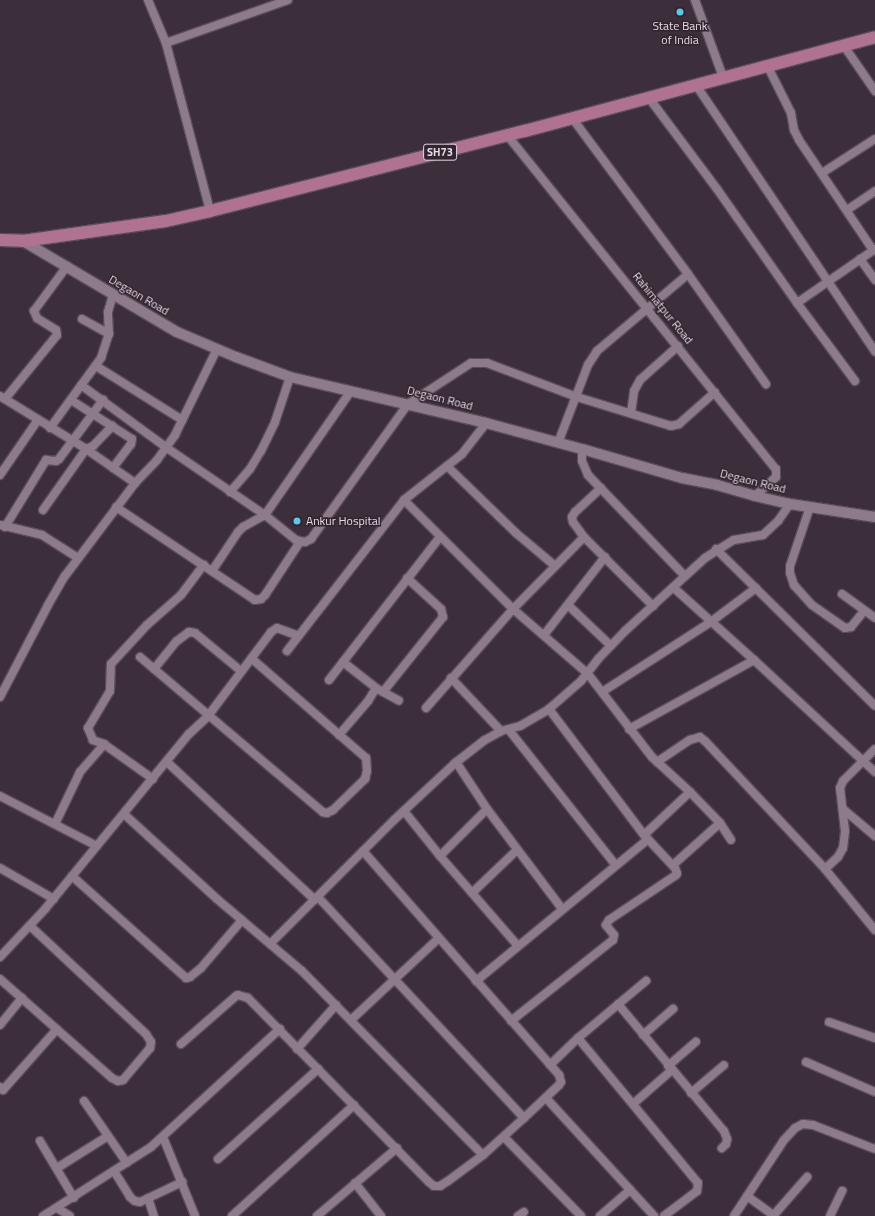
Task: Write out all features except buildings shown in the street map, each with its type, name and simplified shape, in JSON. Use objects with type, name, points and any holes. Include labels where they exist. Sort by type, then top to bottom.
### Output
[{"type":"main road","name":"SH73","points":[[0,240],[23,241],[166,220],[210,211],[574,119],[723,77],[768,67],[875,37]]},
{"type":"street","points":[[148,0],[166,43],[210,211]]},
{"type":"street","points":[[166,43],[288,0]]},
{"type":"street","points":[[695,0],[723,77]]},
{"type":"street","points":[[844,46],[875,91]]},
{"type":"street","points":[[768,67],[791,112],[794,130],[874,250],[797,303]]},
{"type":"street","points":[[696,85],[875,351]]},
{"type":"street","points":[[649,98],[717,189],[797,303],[855,381]]},
{"type":"street","points":[[574,119],[688,274],[766,384]]},
{"type":"street","name":"Rahimatpur Road","points":[[508,135],[776,469],[776,477],[754,496]]},
{"type":"street","points":[[822,173],[875,139]]},
{"type":"street","points":[[847,210],[875,191]]},
{"type":"street","name":"Degaon Road","points":[[23,241],[177,332],[290,377],[486,423],[682,478],[754,496],[790,504],[875,517]]},
{"type":"street","points":[[860,259],[875,280]]},
{"type":"street","points":[[67,266],[34,311],[37,318],[56,330],[57,335],[2,397],[71,442],[86,449],[135,483]]},
{"type":"street","points":[[558,443],[577,397],[588,365],[597,351],[688,274]]},
{"type":"street","points":[[50,428],[96,366],[105,349],[109,334],[108,312],[113,295]]},
{"type":"street","points":[[82,319],[109,334]]},
{"type":"street","points":[[630,414],[634,391],[640,380],[678,346]]},
{"type":"street","points":[[0,697],[48,604],[78,558],[135,483],[167,448],[217,349]]},
{"type":"street","points":[[81,385],[167,448],[265,515],[300,542],[310,540],[408,404],[471,363],[487,363],[577,397],[630,414],[675,426],[715,392]]},
{"type":"street","points":[[96,366],[182,420]]},
{"type":"street","points":[[230,492],[250,469],[261,451],[275,422],[290,377]]},
{"type":"street","points":[[212,571],[238,532],[243,527],[265,515],[351,391]]},
{"type":"street","points":[[71,400],[112,426],[132,441],[113,468]]},
{"type":"street","points":[[78,558],[42,535],[3,526],[46,460],[56,461],[59,459],[103,400]]},
{"type":"street","points":[[0,475],[38,420]]},
{"type":"street","points":[[287,651],[404,500],[466,449],[486,423]]},
{"type":"street","points":[[44,510],[86,449],[93,446],[112,426]]},
{"type":"street","points":[[582,449],[582,461],[588,475],[685,576]]},
{"type":"street","points":[[447,466],[507,525],[555,566]]},
{"type":"street","points":[[601,488],[572,517],[575,526],[584,537],[653,606]]},
{"type":"street","points":[[404,500],[513,609],[588,674],[629,729],[657,762],[690,792],[720,823],[731,840]]},
{"type":"street","points":[[270,944],[404,811],[456,762],[485,740],[520,726],[549,710],[566,696],[588,674],[598,659],[611,646],[685,576],[716,549],[734,540],[763,535],[774,525],[790,504]]},
{"type":"street","points":[[116,507],[258,600],[265,595],[300,542]]},
{"type":"street","points":[[810,507],[790,566],[790,573],[794,585],[812,605],[845,628],[851,627],[864,611]]},
{"type":"street","points":[[329,680],[440,537]]},
{"type":"street","points":[[426,708],[513,609],[584,537]]},
{"type":"street","points":[[716,549],[875,706]]},
{"type":"street","points":[[544,635],[568,605],[579,588],[605,557]]},
{"type":"street","points":[[153,779],[104,744],[94,740],[88,728],[110,691],[111,664],[147,625],[181,595],[204,565]]},
{"type":"street","points":[[339,735],[368,700],[379,690],[443,617],[441,609],[407,578]]},
{"type":"street","points":[[674,588],[712,621],[875,772]]},
{"type":"street","points":[[602,692],[712,621],[756,588]]},
{"type":"street","points":[[842,594],[875,618]]},
{"type":"street","points":[[568,605],[611,646]]},
{"type":"street","points":[[0,957],[54,899],[189,734],[208,716],[251,658],[275,629],[282,629],[299,636]]},
{"type":"street","points":[[154,669],[176,641],[189,632],[196,633],[241,671]]},
{"type":"street","points":[[140,657],[323,812],[327,813],[333,810],[365,780],[367,771],[366,758],[251,658]]},
{"type":"street","points":[[629,729],[754,660]]},
{"type":"street","points":[[343,662],[379,690],[399,701]]},
{"type":"street","points":[[451,678],[505,731],[615,864]]},
{"type":"street","points":[[511,1021],[613,940],[614,935],[606,923],[676,876],[677,870],[646,837],[549,710]]},
{"type":"street","points":[[657,762],[690,740],[700,738],[825,869],[875,930]]},
{"type":"street","points":[[55,824],[80,772],[104,744]]},
{"type":"street","points":[[825,869],[838,858],[843,848],[845,831],[840,788],[843,781],[875,750]]},
{"type":"street","points":[[167,762],[317,898],[395,979],[524,1118]]},
{"type":"street","points":[[456,762],[487,809],[562,908]]},
{"type":"street","points":[[476,981],[646,837],[690,792]]},
{"type":"street","points":[[0,796],[97,846]]},
{"type":"street","points":[[440,856],[487,809]]},
{"type":"street","points":[[843,809],[875,836]]},
{"type":"street","points":[[404,811],[440,856],[518,946]]},
{"type":"street","points":[[124,814],[242,920],[302,971],[483,1155]]},
{"type":"street","points":[[673,865],[720,823]]},
{"type":"street","points":[[472,893],[518,850]]},
{"type":"street","points":[[181,1044],[238,995],[248,998],[434,1186],[440,1186],[448,1181],[483,1155],[546,1098],[561,1082],[559,1075],[363,852]]},
{"type":"street","points":[[0,868],[54,899]]},
{"type":"street","points":[[72,876],[186,978],[190,977],[201,968],[242,920]]},
{"type":"street","points":[[0,979],[112,1078],[118,1081],[123,1080],[150,1048],[151,1042],[146,1034],[30,926]]},
{"type":"street","points":[[351,1020],[439,938]]},
{"type":"street","points":[[550,1065],[578,1038],[646,981]]},
{"type":"street","points":[[0,1025],[22,998]]},
{"type":"street","points":[[618,1004],[724,1131],[727,1139],[726,1144],[722,1148]]},
{"type":"street","points":[[297,1048],[336,1005]]},
{"type":"street","points":[[643,1035],[673,1009]]},
{"type":"street","points":[[829,1022],[875,1038]]},
{"type":"street","points":[[0,1087],[3,1090],[57,1029]]},
{"type":"street","points":[[43,1216],[74,1198],[163,1137],[280,1029]]},
{"type":"street","points":[[578,1038],[698,1183],[697,1191],[664,1216]]},
{"type":"street","points":[[633,1104],[696,1042]]},
{"type":"street","points":[[806,1062],[875,1092]]},
{"type":"street","points":[[691,1093],[724,1065]]},
{"type":"street","points":[[218,1159],[318,1069]]},
{"type":"street","points":[[546,1098],[654,1216]]},
{"type":"street","points":[[84,1101],[127,1163]]},
{"type":"street","points":[[232,1216],[354,1105]]},
{"type":"street","points":[[734,1216],[789,1133],[803,1124],[813,1125],[875,1149]]},
{"type":"street","points":[[57,1168],[108,1136]]},
{"type":"street","points":[[163,1137],[195,1216]]},
{"type":"street","points":[[504,1137],[581,1216]]},
{"type":"street","points":[[40,1141],[74,1198]]},
{"type":"street","points":[[317,1216],[355,1182],[397,1148]]},
{"type":"street","points":[[114,1171],[130,1197],[135,1201],[140,1202],[182,1182]]},
{"type":"street","points":[[747,1196],[774,1216],[807,1177]]},
{"type":"street","points":[[355,1182],[381,1216]]},
{"type":"street","points":[[600,1216],[630,1190]]},
{"type":"street","points":[[830,1216],[842,1191]]},
{"type":"street","points":[[148,1198],[154,1216]]},
{"type":"street","points":[[57,1208],[70,1216]]},
{"type":"place","name":"State Bank of India","points":[[680,12]]},
{"type":"place","name":"Ankur Hospital","points":[[297,521]]}]
